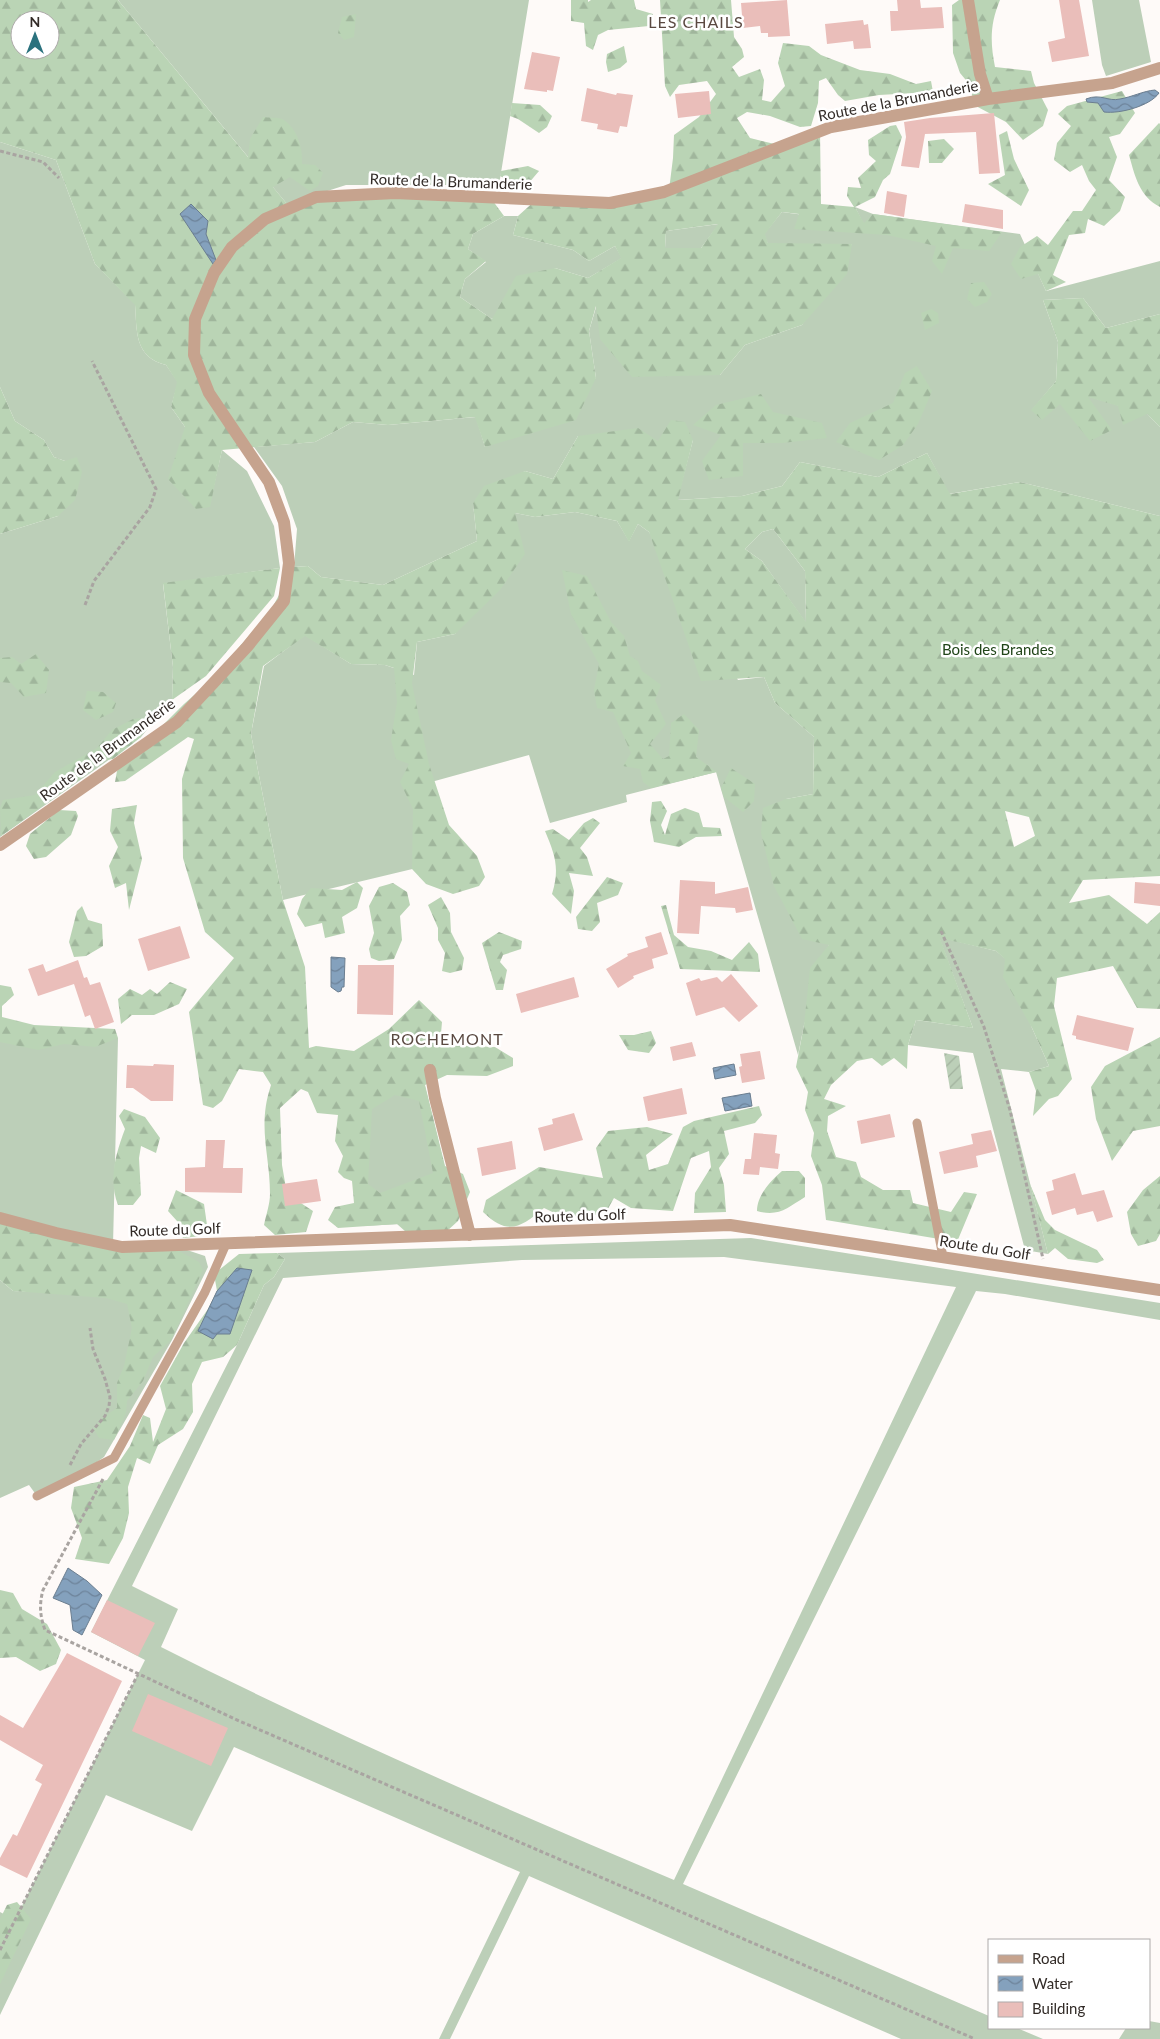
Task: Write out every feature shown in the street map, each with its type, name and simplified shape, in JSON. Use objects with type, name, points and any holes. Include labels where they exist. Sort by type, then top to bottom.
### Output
[{"type":"street","points":[[968,0],[980,74],[988,99]]},
{"type":"street","name":"Route de la Brumanderie","points":[[0,845],[177,722],[247,647],[284,601],[289,563],[284,522],[269,482],[209,393],[194,355],[194,319],[214,273],[232,247],[265,219],[316,197],[395,193],[610,203],[664,192],[831,127],[988,99],[1112,82],[1160,68]]},
{"type":"street","points":[[430,1070],[470,1235]]},
{"type":"street","name":"Route du Golf","points":[[0,1218],[56,1233],[122,1247],[730,1226],[1160,1290]]},
{"type":"lane","points":[[918,1123],[943,1257]]},
{"type":"lane","points":[[38,1496],[114,1458],[204,1292],[226,1244]]},
{"type":"path","points":[[0,151],[42,162],[59,178]]},
{"type":"path","points":[[85,605],[94,581],[150,507],[156,489],[92,361]]},
{"type":"path","points":[[941,931],[984,1027],[1010,1110],[1046,1273]]},
{"type":"path","points":[[67,1483],[70,1467],[81,1444],[105,1416],[109,1406],[110,1397],[93,1349],[90,1328]]},
{"type":"path","points":[[114,1458],[43,1590],[40,1601],[40,1615],[45,1630],[138,1674],[356,1771],[975,2039]]},
{"type":"path","points":[[0,1950],[138,1674]]},
{"type":"green space","points":[[0,0],[118,0],[248,157],[250,139],[263,117],[282,119],[292,127],[300,145],[302,164],[315,165],[323,173],[318,186],[310,191],[290,177],[273,187],[287,204],[395,193],[490,197],[504,216],[473,234],[468,249],[486,261],[465,279],[460,297],[492,319],[516,276],[555,268],[588,278],[621,258],[615,246],[589,261],[573,250],[513,235],[518,216],[537,199],[610,203],[669,190],[674,135],[699,117],[716,94],[707,81],[679,85],[670,97],[665,86],[660,0],[731,0],[734,37],[742,49],[744,57],[732,67],[739,77],[760,69],[764,80],[762,100],[771,102],[785,86],[778,63],[783,43],[809,46],[821,55],[860,70],[890,74],[916,84],[931,81],[933,92],[879,95],[845,101],[838,95],[826,78],[819,81],[818,103],[811,126],[800,127],[770,116],[747,112],[737,118],[750,138],[783,146],[820,131],[821,204],[854,207],[847,196],[848,187],[861,188],[858,178],[876,161],[869,155],[868,140],[890,126],[896,125],[902,137],[890,174],[883,180],[875,197],[855,207],[864,223],[873,214],[1002,232],[989,251],[953,248],[942,274],[932,261],[936,246],[887,235],[794,229],[799,214],[782,212],[765,234],[768,243],[852,244],[847,274],[802,325],[745,345],[720,375],[632,377],[600,339],[596,306],[589,331],[596,378],[576,420],[485,447],[475,417],[388,425],[353,422],[315,442],[222,450],[210,507],[196,509],[168,479],[185,427],[171,407],[177,382],[166,365],[148,356],[139,342],[135,305],[95,264],[56,160],[0,142]],"holes":[[[718,224],[701,248],[665,248],[666,231]]]},
{"type":"green space","points":[[118,0],[529,0],[499,185],[346,185],[287,204]]},
{"type":"green space","points":[[571,0],[588,0],[588,2],[591,0],[634,0],[636,9],[653,14],[649,26],[608,30],[598,35],[593,50],[586,46],[584,23],[571,21]]},
{"type":"green space","points":[[959,0],[1000,0],[994,17],[992,33],[995,67],[1031,71],[1034,83],[1048,110],[1043,126],[1023,140],[1006,122],[974,105],[970,85],[960,73],[953,53],[952,5]]},
{"type":"green space","points":[[1092,0],[1139,0],[1151,62],[1106,76],[1102,65]]},
{"type":"green space","points":[[356,14],[354,37],[344,40],[338,33],[342,17]]},
{"type":"green space","points":[[624,46],[627,62],[620,68],[608,72],[607,54]]},
{"type":"green space","points":[[1122,91],[1135,113],[1120,134],[1109,137],[1117,157],[1109,180],[1125,197],[1120,211],[1104,226],[1088,219],[1085,233],[1069,235],[1053,275],[1066,282],[1046,291],[1038,274],[1021,279],[1011,264],[1020,247],[1037,236],[1048,245],[1073,211],[1082,211],[1096,190],[1089,181],[1082,165],[1070,172],[1054,160],[1057,143],[1071,126],[1058,114],[1067,106]]},
{"type":"green space","points":[[512,103],[540,105],[552,116],[547,127],[539,133],[510,116]]},
{"type":"green space","points":[[1159,123],[1160,207],[1147,197],[1139,185],[1129,155]]},
{"type":"green space","points":[[1007,131],[1014,159],[1029,190],[1021,206],[988,184],[1005,175],[999,135]]},
{"type":"green space","points":[[944,139],[954,149],[942,163],[929,163],[928,141]]},
{"type":"green space","points":[[0,142],[56,160],[95,264],[135,304],[139,342],[148,356],[166,365],[178,382],[171,407],[185,427],[209,507],[222,450],[247,471],[274,526],[280,568],[163,584],[173,667],[172,700],[141,737],[0,837],[0,534],[58,516],[65,461],[54,457],[44,440],[15,421],[0,387]]},
{"type":"green space","points":[[528,166],[539,171],[528,184],[510,181],[500,176],[501,171]]},
{"type":"green space","points":[[855,207],[873,214],[1020,234],[1046,291],[1160,261],[1160,314],[1106,328],[1083,298],[1043,300],[1058,342],[1056,381],[1032,410],[1087,396],[1147,414],[1160,427],[1160,516],[1020,482],[949,494],[927,453],[878,477],[800,462],[782,486],[742,496],[677,500],[693,440],[658,441],[578,436],[553,479],[525,471],[473,503],[477,541],[383,585],[321,577],[308,566],[294,567],[297,529],[282,486],[254,447],[315,442],[353,422],[388,425],[476,417],[485,447],[596,378],[589,331],[597,304],[720,375],[745,345],[802,325],[852,244],[768,244],[764,234],[782,212],[863,223]]},
{"type":"green space","points":[[504,216],[518,216],[513,235],[573,250],[589,261],[615,246],[622,258],[588,278],[555,268],[492,319],[460,297],[465,279],[486,262],[468,249],[473,234]]},
{"type":"green space","points":[[719,224],[701,248],[665,248],[666,231]]},
{"type":"green space","points":[[984,282],[992,294],[987,302],[975,307],[967,299],[971,283]]},
{"type":"green space","points":[[1083,298],[1106,328],[1160,314],[1160,427],[1147,414],[1123,425],[1118,406],[1088,397],[1112,430],[1090,441],[1060,404],[1042,420],[1031,410],[1056,381],[1058,342],[1043,300]]},
{"type":"green space","points":[[931,309],[938,313],[939,323],[925,330],[921,313]]},
{"type":"green space","points":[[917,366],[932,391],[918,424],[903,445],[879,460],[836,442],[850,423],[893,403],[905,373]]},
{"type":"green space","points":[[0,387],[15,421],[44,440],[54,457],[65,461],[77,457],[82,472],[75,500],[58,516],[0,534]]},
{"type":"green space","points":[[761,394],[773,412],[822,423],[827,438],[782,443],[743,443],[743,476],[709,480],[702,461],[721,435],[693,425],[716,405]]},
{"type":"green space","name":"Bois des Brandes","points":[[671,420],[685,422],[693,440],[678,500],[742,496],[782,486],[800,462],[878,477],[927,453],[950,494],[1020,482],[1160,516],[1160,876],[1083,880],[1069,903],[1109,895],[1147,924],[1160,912],[1160,1009],[1137,1008],[1113,966],[1057,978],[1054,1006],[1072,1079],[1058,1096],[1049,1099],[1033,1116],[1036,1091],[1029,1072],[1049,1066],[1032,1028],[1003,977],[1005,959],[996,951],[940,938],[973,1028],[916,1020],[908,1045],[907,1069],[894,1058],[882,1066],[872,1058],[857,1061],[831,1085],[824,1099],[846,1106],[828,1116],[827,1131],[836,1157],[856,1162],[861,1177],[883,1190],[910,1190],[913,1203],[951,1212],[964,1192],[977,1194],[957,1242],[826,1220],[822,1185],[811,1156],[814,1133],[805,1110],[808,1092],[796,1067],[804,1025],[810,968],[829,945],[802,939],[774,886],[761,833],[763,808],[786,799],[813,794],[814,737],[775,703],[764,677],[701,681],[649,532],[638,524],[629,542],[617,521],[575,512],[535,517],[515,513],[525,554],[500,590],[455,634],[417,642],[412,684],[429,764],[449,825],[477,856],[485,877],[479,886],[453,894],[426,884],[412,869],[413,809],[400,782],[409,764],[396,759],[391,740],[397,702],[394,668],[385,665],[351,664],[305,636],[263,666],[251,734],[283,900],[305,967],[309,1048],[316,1046],[354,1051],[389,1029],[419,1000],[442,1022],[440,1045],[495,1047],[513,1058],[513,1066],[487,1076],[447,1075],[425,1085],[445,1166],[463,1174],[470,1192],[458,1221],[447,1231],[406,1232],[397,1224],[338,1228],[328,1220],[335,1207],[354,1203],[352,1181],[344,1178],[338,1172],[343,1156],[335,1141],[338,1115],[317,1113],[308,1092],[301,1089],[280,1108],[282,1165],[287,1194],[313,1211],[306,1232],[275,1235],[264,1225],[270,1194],[265,1140],[265,1114],[271,1085],[263,1072],[239,1069],[222,1101],[213,1108],[203,1105],[189,1012],[234,958],[205,932],[183,858],[182,779],[194,739],[188,737],[125,781],[115,782],[117,771],[184,704],[210,681],[271,610],[294,567],[308,566],[321,577],[383,585],[477,541],[473,503],[484,486],[525,471],[553,479],[578,436],[638,428],[658,441]],"holes":[[[773,529],[805,571],[806,622],[762,561],[745,549],[762,532]],[[1005,811],[1029,817],[1035,836],[1014,847]],[[395,1095],[419,1101],[433,1173],[380,1193],[368,1184],[372,1109]]]},
{"type":"green space","points":[[575,512],[617,521],[629,541],[638,524],[649,532],[738,680],[764,677],[775,703],[814,737],[813,794],[786,799],[829,945],[804,1025],[798,1055],[716,772],[626,795],[627,802],[550,823],[529,755],[424,784],[450,860],[283,900],[251,734],[264,666],[305,635],[351,664],[385,665],[414,675],[417,642],[455,634],[515,513],[535,517]]},
{"type":"green space","points":[[773,529],[805,571],[806,623],[762,561],[745,549],[762,532]]},
{"type":"green space","points":[[280,568],[274,596],[206,676],[172,700],[173,667],[163,583]]},
{"type":"green space","points":[[562,570],[587,576],[611,622],[624,636],[630,656],[638,661],[642,671],[661,685],[655,700],[666,724],[650,744],[663,759],[669,756],[671,723],[684,714],[699,730],[696,757],[717,772],[651,788],[643,782],[640,769],[623,766],[631,753],[613,712],[597,708],[594,690],[599,664],[571,614]]},
{"type":"green space","points":[[36,654],[49,670],[46,693],[24,697],[11,683],[0,682],[0,658],[12,657],[21,664]]},
{"type":"green space","points":[[87,691],[103,692],[116,703],[113,712],[96,720],[83,710]]},
{"type":"green space","points":[[142,718],[141,737],[113,759],[100,761],[77,781],[1,836],[0,808],[3,800],[35,795],[55,772],[97,748],[112,730],[133,719]]},
{"type":"green space","points":[[731,768],[755,784],[754,801],[743,812],[724,797],[721,788]]},
{"type":"green space","points":[[661,801],[667,811],[661,825],[665,835],[671,814],[685,808],[699,813],[703,827],[720,828],[722,836],[696,837],[679,847],[654,842],[650,821],[652,802]]},
{"type":"green space","points":[[137,805],[134,823],[142,859],[129,910],[126,883],[115,888],[109,866],[118,847],[110,831],[112,809]]},
{"type":"green space","points":[[59,810],[76,811],[78,816],[71,835],[46,857],[34,859],[26,846],[30,834]]},
{"type":"green space","points":[[593,818],[600,823],[580,848],[587,857],[593,876],[569,873],[574,891],[571,914],[552,894],[556,869],[545,831],[553,829],[569,840],[584,823]]},
{"type":"green space","points":[[607,877],[623,883],[618,895],[597,903],[600,922],[592,931],[578,929],[576,917]]},
{"type":"green space","points":[[357,882],[363,888],[357,908],[342,917],[345,933],[325,938],[322,923],[305,927],[297,914],[302,899],[311,888],[342,890]]},
{"type":"green space","points":[[393,883],[407,892],[410,905],[400,916],[402,940],[394,959],[379,961],[371,958],[369,949],[374,933],[369,906],[379,887]]},
{"type":"green space","points":[[441,897],[450,913],[451,932],[464,958],[462,970],[450,973],[442,971],[445,953],[438,940],[438,928],[428,905]]},
{"type":"green space","points":[[666,905],[674,935],[688,947],[711,951],[732,960],[749,942],[758,954],[760,972],[680,969],[661,906]]},
{"type":"green space","points":[[82,906],[88,920],[102,924],[103,946],[86,956],[74,957],[69,942],[77,911]]},
{"type":"green space","points":[[499,932],[522,941],[521,949],[503,955],[500,962],[507,970],[503,990],[496,990],[482,943]]},
{"type":"green space","points":[[939,937],[996,951],[1006,959],[1032,1028],[1049,1066],[1029,1072],[1001,1069],[1048,1254],[1025,1250],[973,1053],[908,1045],[916,1020],[973,1028]]},
{"type":"green space","points":[[170,982],[187,989],[179,1004],[154,1015],[132,1015],[121,1024],[118,999],[130,989],[142,995],[150,989],[157,994]]},
{"type":"green space","points":[[0,985],[11,987],[14,995],[2,1006],[2,1017],[34,1025],[115,1029],[118,1038],[95,1047],[64,1044],[38,1050],[0,1042]]},
{"type":"green space","points":[[0,1029],[118,1038],[113,1245],[0,1218]]},
{"type":"green space","points":[[651,1031],[656,1043],[649,1053],[628,1050],[619,1035],[634,1035]]},
{"type":"green space","points":[[1160,1037],[1160,1126],[1133,1131],[1112,1161],[1096,1119],[1091,1087],[1105,1066]]},
{"type":"green space","points":[[944,1053],[959,1056],[963,1089],[950,1089]]},
{"type":"green space","points":[[423,1078],[458,1221],[363,1226],[353,1090]]},
{"type":"green space","points":[[759,1106],[762,1115],[755,1123],[724,1131],[729,1154],[719,1168],[724,1185],[726,1212],[694,1213],[695,1193],[711,1167],[709,1151],[691,1158],[673,1211],[631,1208],[614,1198],[605,1214],[563,1217],[544,1208],[521,1224],[507,1227],[492,1220],[483,1212],[486,1200],[539,1167],[603,1178],[596,1148],[608,1131],[647,1127],[673,1134],[646,1155],[649,1170],[668,1164],[683,1127],[694,1121]]},
{"type":"green space","points":[[124,1109],[145,1117],[160,1138],[156,1153],[141,1146],[139,1158],[141,1195],[133,1205],[118,1205],[113,1176],[116,1157],[125,1129],[119,1116]]},
{"type":"green space","points":[[782,1171],[799,1171],[805,1178],[805,1197],[788,1208],[777,1212],[765,1213],[757,1211],[759,1200],[765,1189]]},
{"type":"green space","points":[[1160,1176],[1160,1234],[1156,1241],[1138,1246],[1131,1234],[1127,1212],[1143,1190]]},
{"type":"green space","points":[[1030,1184],[1045,1220],[1055,1230],[1097,1250],[1104,1260],[1097,1263],[1068,1259],[1055,1248],[1048,1254]]},
{"type":"green space","points":[[176,1190],[204,1204],[207,1225],[201,1236],[183,1238],[177,1221],[168,1211]]},
{"type":"green space","points":[[0,1218],[56,1233],[177,1250],[199,1262],[203,1270],[171,1340],[153,1357],[143,1381],[127,1401],[126,1413],[114,1440],[99,1438],[94,1429],[105,1416],[117,1408],[117,1383],[124,1366],[132,1328],[127,1304],[106,1298],[13,1291],[0,1280]]},
{"type":"green space","points":[[751,1238],[1160,1303],[1160,1320],[1005,1294],[976,1291],[683,1884],[988,2016],[988,2029],[1019,2029],[1043,2039],[901,2039],[529,1876],[450,2039],[439,2039],[520,1872],[234,1747],[192,1831],[106,1795],[0,2015],[0,1912],[15,1920],[145,1660],[91,1632],[237,1345],[264,1285],[274,1277],[285,1259],[277,1253]],"holes":[[[724,1257],[956,1287],[674,1880],[416,1768],[288,1709],[161,1647],[178,1609],[132,1586],[283,1278],[522,1260]]]},
{"type":"green space","points":[[181,1248],[205,1256],[208,1267],[172,1340],[104,1457],[67,1483],[37,1496],[29,1485],[0,1498],[0,1280],[13,1291],[36,1292]]},
{"type":"green space","points":[[277,1253],[285,1259],[274,1277],[264,1285],[237,1345],[223,1357],[202,1362],[192,1384],[193,1412],[183,1429],[158,1445],[150,1464],[137,1458],[128,1487],[129,1513],[123,1538],[109,1564],[75,1559],[82,1538],[71,1508],[74,1487],[107,1480],[130,1446],[143,1415],[150,1418],[153,1442],[166,1409],[160,1386],[184,1343],[208,1309],[217,1291],[214,1274],[239,1254]]},
{"type":"green space","points":[[0,1590],[13,1593],[22,1609],[47,1624],[61,1650],[56,1664],[40,1671],[16,1657],[0,1658]]},
{"type":"green space","points":[[17,1902],[31,1919],[0,1984],[0,1919],[7,1905]]},
{"type":"green space","points":[[1150,2021],[1160,2023],[1160,2039],[1119,2039],[1125,2029],[1150,2029]]},
{"type":"water","points":[[1155,90],[1159,93],[1149,102],[1118,112],[1104,112],[1098,103],[1087,102],[1086,99],[1096,97],[1116,100]]},
{"type":"water","points":[[191,204],[208,221],[206,234],[216,260],[213,264],[180,214]]},
{"type":"water","points":[[331,957],[345,958],[344,987],[338,992],[331,987]]},
{"type":"water","points":[[734,1064],[736,1075],[715,1079],[713,1068]]},
{"type":"water","points":[[750,1093],[752,1106],[725,1111],[722,1098]]},
{"type":"water","points":[[237,1268],[252,1270],[230,1334],[217,1334],[213,1339],[198,1331],[217,1291]]},
{"type":"water","points":[[68,1568],[87,1581],[102,1595],[82,1635],[73,1630],[70,1605],[53,1598]]},
{"type":"building","points":[[787,0],[790,36],[768,37],[768,33],[761,33],[760,26],[743,28],[741,3]]},
{"type":"building","points":[[897,0],[920,0],[921,8],[942,7],[944,28],[891,31],[890,11],[898,11]]},
{"type":"building","points":[[1059,0],[1079,0],[1089,56],[1052,62],[1048,42],[1065,38]]},
{"type":"building","points":[[863,20],[864,25],[868,24],[871,48],[854,49],[853,41],[827,44],[825,24]]},
{"type":"building","points":[[532,52],[560,57],[553,91],[524,89]]},
{"type":"building","points":[[587,88],[616,95],[617,93],[633,95],[627,127],[620,126],[618,133],[597,129],[598,124],[581,121]]},
{"type":"building","points":[[709,91],[711,114],[678,118],[675,94]]},
{"type":"building","points":[[994,113],[1000,173],[979,174],[976,132],[925,134],[919,168],[901,166],[906,137],[904,122]]},
{"type":"building","points":[[887,191],[907,195],[904,217],[884,213]]},
{"type":"building","points":[[965,204],[1003,210],[1003,229],[962,222]]},
{"type":"building","points":[[680,880],[715,882],[715,894],[748,887],[753,910],[736,913],[735,908],[701,906],[699,934],[677,933]]},
{"type":"building","points":[[1135,882],[1160,884],[1160,906],[1134,903]]},
{"type":"building","points":[[180,926],[190,958],[148,971],[138,939]]},
{"type":"building","points":[[661,932],[668,954],[652,959],[654,968],[633,976],[634,978],[618,988],[606,969],[628,956],[627,954],[648,947],[645,937]]},
{"type":"building","points":[[78,960],[84,978],[87,977],[90,985],[100,982],[114,1022],[95,1029],[90,1015],[85,1017],[74,984],[38,996],[28,969],[43,964],[46,972]]},
{"type":"building","points":[[358,965],[394,965],[393,1015],[357,1014]]},
{"type":"building","points":[[731,974],[758,1006],[739,1022],[724,1007],[696,1016],[686,983],[699,978],[701,981],[717,977],[722,982]]},
{"type":"building","points":[[574,977],[579,997],[521,1013],[516,994]]},
{"type":"building","points":[[1077,1015],[1134,1028],[1128,1051],[1076,1039],[1076,1036],[1072,1035]]},
{"type":"building","points":[[692,1042],[696,1056],[673,1061],[670,1047]]},
{"type":"building","points":[[760,1051],[765,1079],[742,1083],[739,1067],[742,1066],[740,1054]]},
{"type":"building","points":[[154,1064],[174,1065],[173,1101],[151,1101],[133,1088],[126,1088],[127,1065],[153,1066]]},
{"type":"building","points":[[682,1088],[687,1114],[648,1121],[643,1097]]},
{"type":"building","points":[[574,1113],[583,1140],[544,1151],[538,1128],[553,1124],[552,1119]]},
{"type":"building","points":[[890,1114],[895,1137],[861,1144],[857,1121]]},
{"type":"building","points":[[991,1130],[997,1151],[976,1156],[978,1167],[944,1174],[939,1152],[973,1144],[971,1134]]},
{"type":"building","points":[[754,1133],[777,1135],[775,1153],[780,1154],[778,1169],[760,1167],[759,1175],[743,1174],[745,1159],[751,1159]]},
{"type":"building","points":[[206,1140],[225,1140],[223,1168],[243,1168],[242,1193],[185,1192],[185,1168],[205,1167]]},
{"type":"building","points":[[512,1141],[516,1169],[482,1176],[477,1148]]},
{"type":"building","points":[[1075,1173],[1082,1195],[1104,1190],[1113,1217],[1097,1222],[1093,1211],[1077,1215],[1075,1208],[1052,1215],[1046,1192],[1054,1190],[1052,1180]]},
{"type":"building","points":[[317,1179],[321,1201],[285,1206],[282,1184]]},
{"type":"building","points":[[107,1600],[155,1623],[138,1656],[91,1632]]},
{"type":"building","points":[[67,1653],[122,1681],[27,1878],[0,1865],[0,1858],[13,1834],[17,1836],[42,1784],[35,1780],[43,1765],[0,1740],[0,1715],[23,1728]]},
{"type":"building","points":[[148,1694],[228,1728],[211,1766],[132,1731]]},
{"type":"district","name":"LES CHAILS","points":[[696,21]]},
{"type":"district","name":"ROCHEMONT","points":[[447,1038]]}]
